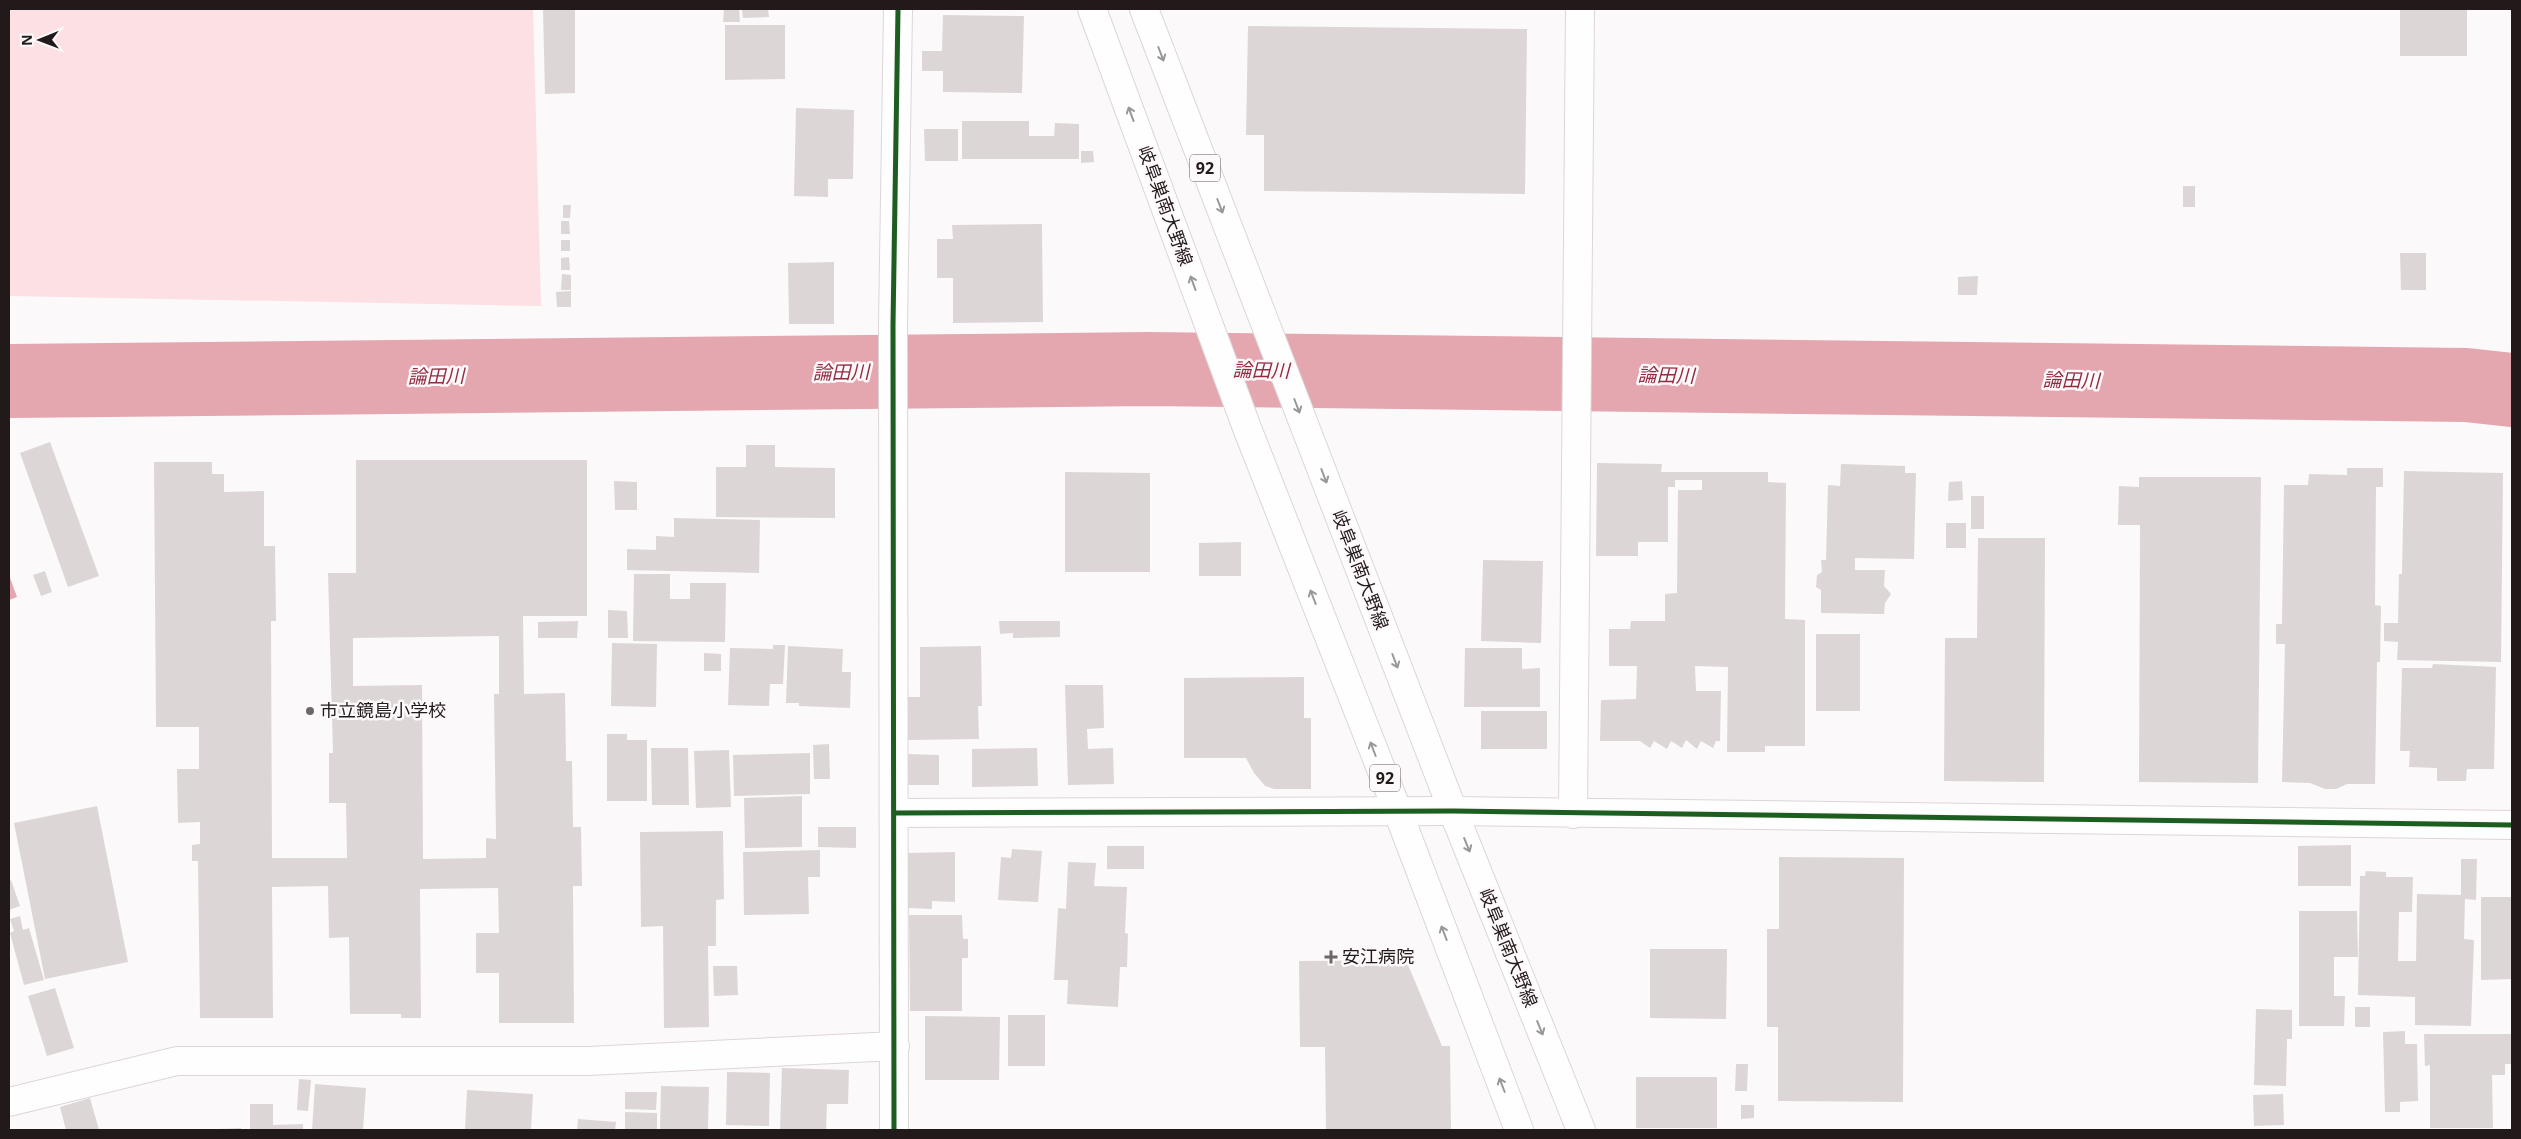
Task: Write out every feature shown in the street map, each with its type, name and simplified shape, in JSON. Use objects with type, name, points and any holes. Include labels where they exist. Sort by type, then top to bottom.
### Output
[{"type":"street","points":[[894,1130],[894,325],[898,9]]},
{"type":"street","name":"岐阜巣南大野線","points":[[1092,9],[1247,428],[1398,812],[1519,1130]]},
{"type":"street","name":"岐阜巣南大野線","points":[[1144,9],[1453,811],[1581,1130]]},
{"type":"street","points":[[1573,814],[1578,430],[1580,9]]},
{"type":"street","points":[[894,813],[1453,811],[2512,825]]},
{"type":"street","points":[[9,1102],[177,1061],[588,1061],[894,1046]]},
{"type":"shaded area","points":[[9,9],[533,9],[541,306],[9,296]]},
{"type":"shaded area","points":[[9,575],[17,597],[9,600]]},
{"type":"building","points":[[543,9],[575,9],[575,93],[545,94]]},
{"type":"building","points":[[724,9],[739,9],[740,22],[723,22]]},
{"type":"building","points":[[742,9],[768,9],[769,17],[743,18]]},
{"type":"building","points":[[2400,9],[2467,9],[2467,56],[2400,56]]},
{"type":"building","points":[[943,15],[1024,16],[1022,93],[943,92],[943,71],[922,71],[922,51],[942,51]]},
{"type":"building","points":[[725,25],[785,25],[785,79],[725,80]]},
{"type":"building","points":[[1248,26],[1527,29],[1525,194],[1264,191],[1264,135],[1246,135]]},
{"type":"building","points":[[796,108],[854,110],[853,179],[828,179],[828,197],[794,196]]},
{"type":"building","points":[[962,121],[1029,121],[1029,136],[1054,136],[1055,123],[1079,124],[1079,159],[962,159]]},
{"type":"building","points":[[924,129],[958,129],[958,161],[925,161]]},
{"type":"building","points":[[1081,151],[1093,151],[1094,162],[1081,163]]},
{"type":"building","points":[[2183,186],[2195,186],[2195,207],[2183,207]]},
{"type":"building","points":[[563,205],[571,205],[570,218],[563,218]]},
{"type":"building","points":[[561,221],[569,221],[570,234],[561,234]]},
{"type":"building","points":[[1042,224],[1043,322],[953,323],[953,278],[937,278],[937,239],[953,239],[952,225]]},
{"type":"building","points":[[561,240],[570,240],[570,251],[561,251]]},
{"type":"building","points":[[2400,253],[2426,253],[2426,290],[2401,290]]},
{"type":"building","points":[[569,257],[570,270],[561,270],[561,258]]},
{"type":"building","points":[[834,262],[834,324],[789,324],[788,263]]},
{"type":"building","points":[[562,274],[571,275],[571,290],[561,290]]},
{"type":"building","points":[[1978,276],[1977,295],[1958,295],[1958,277]]},
{"type":"building","points":[[571,291],[571,307],[557,307],[556,292]]},
{"type":"building","points":[[50,442],[99,576],[68,587],[20,453]]},
{"type":"building","points":[[746,445],[775,445],[775,467],[835,468],[835,518],[716,517],[716,467],[746,467]]},
{"type":"building","points":[[356,460],[587,460],[587,616],[523,616],[524,694],[565,693],[566,761],[572,761],[573,827],[581,827],[582,886],[573,886],[574,1023],[499,1023],[499,973],[476,973],[476,933],[499,933],[498,888],[420,889],[421,1018],[401,1018],[401,1014],[350,1014],[349,937],[329,938],[328,886],[272,887],[273,1018],[200,1018],[198,861],[192,861],[192,845],[200,844],[200,822],[178,823],[177,769],[199,769],[199,727],[156,727],[154,462],[212,462],[212,474],[224,474],[224,492],[264,491],[264,546],[275,546],[276,621],[271,621],[272,858],[347,858],[346,803],[329,803],[329,753],[333,753],[328,573],[356,573]],"holes":[[[499,636],[499,694],[494,694],[496,839],[486,838],[486,858],[423,859],[422,685],[353,686],[353,638]]]},
{"type":"building","points":[[1597,463],[1662,464],[1661,472],[1768,472],[1768,482],[1786,483],[1785,619],[1805,620],[1805,746],[1765,746],[1765,752],[1727,752],[1728,667],[1695,666],[1696,691],[1721,691],[1720,741],[1716,741],[1713,748],[1701,741],[1697,749],[1686,740],[1682,748],[1671,741],[1667,749],[1654,741],[1650,748],[1640,741],[1600,741],[1601,700],[1636,699],[1637,666],[1609,666],[1609,629],[1630,629],[1631,621],[1665,621],[1665,594],[1677,593],[1678,490],[1702,490],[1702,480],[1675,480],[1675,487],[1668,487],[1668,542],[1638,542],[1638,556],[1596,556]]},
{"type":"building","points":[[1841,464],[1905,466],[1905,473],[1916,473],[1914,559],[1855,558],[1855,570],[1885,570],[1884,586],[1891,594],[1885,603],[1884,614],[1821,613],[1821,590],[1816,587],[1817,575],[1822,572],[1821,560],[1826,560],[1828,485],[1840,486]]},
{"type":"building","points":[[2347,468],[2383,468],[2383,487],[2376,487],[2375,605],[2381,606],[2380,662],[2377,662],[2375,784],[2347,784],[2336,789],[2325,789],[2310,783],[2282,782],[2285,644],[2276,644],[2276,624],[2282,624],[2284,485],[2308,485],[2309,474],[2347,475]]},
{"type":"building","points":[[2404,471],[2503,473],[2501,662],[2397,660],[2398,642],[2384,641],[2384,623],[2398,623],[2399,574],[2402,574]]},
{"type":"building","points":[[1065,472],[1150,473],[1150,572],[1065,572]]},
{"type":"building","points":[[2139,477],[2261,477],[2258,783],[2139,782],[2140,525],[2118,525],[2119,486],[2139,487]]},
{"type":"building","points":[[614,481],[637,482],[637,510],[615,510]]},
{"type":"building","points":[[1962,481],[1963,500],[1948,501],[1949,482]]},
{"type":"building","points":[[1971,496],[1984,496],[1984,529],[1971,529]]},
{"type":"building","points":[[674,518],[760,520],[759,573],[627,570],[627,549],[656,550],[656,536],[674,537]]},
{"type":"building","points":[[1946,523],[1966,523],[1966,548],[1946,548]]},
{"type":"building","points":[[1978,538],[2045,538],[2044,782],[1944,781],[1945,638],[1977,638]]},
{"type":"building","points":[[1241,542],[1241,576],[1199,576],[1199,543]]},
{"type":"building","points":[[1483,560],[1543,561],[1541,643],[1481,641]]},
{"type":"building","points":[[45,571],[52,592],[41,596],[33,575]]},
{"type":"building","points":[[634,574],[670,574],[670,599],[690,599],[690,583],[726,583],[725,642],[633,641]]},
{"type":"building","points":[[608,610],[627,611],[628,638],[608,638]]},
{"type":"building","points":[[578,621],[577,638],[538,638],[538,622]]},
{"type":"building","points":[[999,621],[1060,621],[1060,637],[1013,638],[1013,633],[1000,634]]},
{"type":"building","points":[[1816,634],[1860,634],[1860,711],[1816,711]]},
{"type":"building","points":[[612,643],[657,644],[656,707],[611,706]]},
{"type":"building","points":[[773,645],[785,645],[783,684],[770,684],[769,706],[728,705],[730,648],[773,649]]},
{"type":"building","points":[[788,646],[843,649],[842,672],[851,672],[850,708],[799,706],[799,703],[786,703]]},
{"type":"building","points":[[981,646],[982,706],[978,706],[979,739],[908,740],[907,697],[920,697],[920,647]]},
{"type":"building","points":[[1465,648],[1522,648],[1522,669],[1540,668],[1540,707],[1464,707]]},
{"type":"building","points":[[704,653],[721,654],[721,671],[704,671]]},
{"type":"building","points":[[2433,664],[2496,667],[2494,769],[2467,769],[2466,781],[2437,781],[2437,768],[2409,767],[2410,751],[2400,751],[2402,668],[2432,668]]},
{"type":"building","points":[[1304,677],[1304,718],[1311,718],[1311,789],[1274,789],[1265,786],[1254,773],[1246,758],[1184,758],[1184,678]]},
{"type":"building","points":[[1065,685],[1103,685],[1104,728],[1087,729],[1088,749],[1113,748],[1114,784],[1068,785]]},
{"type":"building","points":[[1481,711],[1547,711],[1547,749],[1481,749]]},
{"type":"building","points":[[607,734],[627,734],[627,740],[647,740],[647,801],[607,801]]},
{"type":"building","points":[[829,744],[830,779],[814,779],[813,745]]},
{"type":"building","points":[[651,748],[688,748],[689,805],[652,805]]},
{"type":"building","points":[[1037,748],[1038,786],[972,787],[972,749]]},
{"type":"building","points":[[729,750],[731,807],[696,808],[694,751]]},
{"type":"building","points":[[810,753],[810,794],[734,796],[733,755]]},
{"type":"building","points":[[908,754],[939,755],[939,785],[908,785]]},
{"type":"building","points":[[802,796],[802,847],[745,848],[744,798]]},
{"type":"building","points":[[97,806],[128,962],[45,979],[14,823]]},
{"type":"building","points":[[818,827],[856,827],[856,848],[818,847]]},
{"type":"building","points":[[723,831],[724,899],[716,900],[716,946],[708,946],[709,1027],[664,1028],[663,926],[641,927],[640,832]]},
{"type":"building","points":[[2351,845],[2351,886],[2298,886],[2298,846]]},
{"type":"building","points":[[1107,846],[1144,846],[1144,869],[1107,869]]},
{"type":"building","points":[[1012,849],[1042,851],[1038,902],[998,900],[1001,857],[1011,858]]},
{"type":"building","points":[[820,850],[820,877],[808,877],[809,914],[744,915],[743,852]]},
{"type":"building","points":[[955,852],[955,902],[932,901],[932,909],[908,908],[908,853]]},
{"type":"building","points":[[1779,857],[1904,858],[1903,1102],[1778,1101],[1778,1027],[1767,1027],[1767,929],[1779,929]]},
{"type":"building","points":[[2461,859],[2477,859],[2476,900],[2465,899],[2464,939],[2474,940],[2471,1026],[2415,1025],[2415,997],[2358,995],[2360,876],[2365,876],[2366,871],[2386,872],[2386,877],[2413,877],[2412,912],[2399,912],[2398,961],[2416,961],[2417,894],[2461,895]]},
{"type":"building","points":[[1068,862],[1096,863],[1094,886],[1127,887],[1125,933],[1128,934],[1127,967],[1120,967],[1118,1007],[1067,1004],[1068,980],[1054,980],[1058,908],[1066,909]]},
{"type":"building","points":[[11,880],[20,906],[9,910],[9,881]]},
{"type":"building","points":[[2481,897],[2512,897],[2512,979],[2481,980]]},
{"type":"building","points":[[2299,911],[2357,911],[2358,957],[2334,957],[2334,996],[2345,996],[2344,1026],[2299,1026]]},
{"type":"building","points":[[909,915],[962,915],[963,939],[968,939],[968,958],[962,958],[962,1011],[910,1011]]},
{"type":"building","points":[[20,916],[23,930],[29,928],[44,980],[24,985],[10,933],[14,931],[10,919]]},
{"type":"building","points":[[1650,949],[1727,949],[1726,1019],[1650,1018]]},
{"type":"building","points":[[1406,960],[1442,1046],[1450,1046],[1451,1130],[1326,1130],[1325,1047],[1300,1047],[1299,961]]},
{"type":"building","points":[[713,966],[737,966],[738,995],[714,996]]},
{"type":"building","points":[[55,988],[74,1048],[47,1056],[28,996]]},
{"type":"building","points":[[2355,1007],[2370,1007],[2370,1027],[2355,1027]]},
{"type":"building","points":[[2256,1009],[2292,1010],[2292,1039],[2287,1039],[2286,1086],[2254,1085]]},
{"type":"building","points":[[1008,1015],[1045,1015],[1045,1066],[1008,1066]]},
{"type":"building","points":[[925,1016],[1000,1017],[999,1080],[925,1080]]},
{"type":"building","points":[[2405,1031],[2405,1044],[2417,1044],[2418,1101],[2400,1102],[2400,1112],[2385,1112],[2383,1032]]},
{"type":"building","points":[[2424,1034],[2512,1034],[2512,1064],[2505,1064],[2505,1075],[2492,1075],[2493,1128],[2430,1128],[2430,1065],[2425,1066]]},
{"type":"building","points":[[1736,1064],[1748,1064],[1747,1091],[1735,1091]]},
{"type":"building","points":[[782,1068],[849,1070],[848,1104],[827,1104],[826,1130],[780,1130]]},
{"type":"building","points":[[727,1072],[770,1073],[769,1126],[726,1125]]},
{"type":"building","points":[[1636,1077],[1717,1077],[1717,1128],[1636,1128]]},
{"type":"building","points":[[299,1079],[311,1080],[308,1111],[297,1110]]},
{"type":"building","points":[[315,1084],[366,1088],[363,1130],[312,1130]]},
{"type":"building","points":[[661,1086],[709,1087],[708,1130],[660,1130]]},
{"type":"building","points":[[467,1090],[533,1094],[531,1130],[465,1130]]},
{"type":"building","points":[[625,1092],[657,1092],[656,1110],[625,1109]]},
{"type":"building","points":[[2283,1094],[2284,1125],[2254,1126],[2253,1095]]},
{"type":"building","points":[[90,1098],[99,1130],[66,1130],[60,1107]]},
{"type":"building","points":[[250,1104],[273,1104],[273,1125],[303,1124],[303,1130],[250,1130]]},
{"type":"building","points":[[1741,1105],[1754,1105],[1754,1118],[1741,1119]]},
{"type":"building","points":[[625,1112],[657,1113],[657,1130],[625,1130]]},
{"type":"building","points":[[578,1119],[616,1122],[615,1130],[577,1130]]},
{"type":"building","points":[[241,1128],[241,1130],[217,1129]]},
{"type":"waterway","name":"論田川","points":[[9,381],[1149,369],[2466,385],[2512,390]]},
{"type":"cycle path","points":[[894,1130],[893,325],[898,9]]},
{"type":"cycle path","points":[[895,813],[1453,811],[2512,825]]},
{"type":"place","name":"市立鏡島小学校","points":[[310,711]]},
{"type":"place","name":"安江病院","points":[[1331,957]]}]
